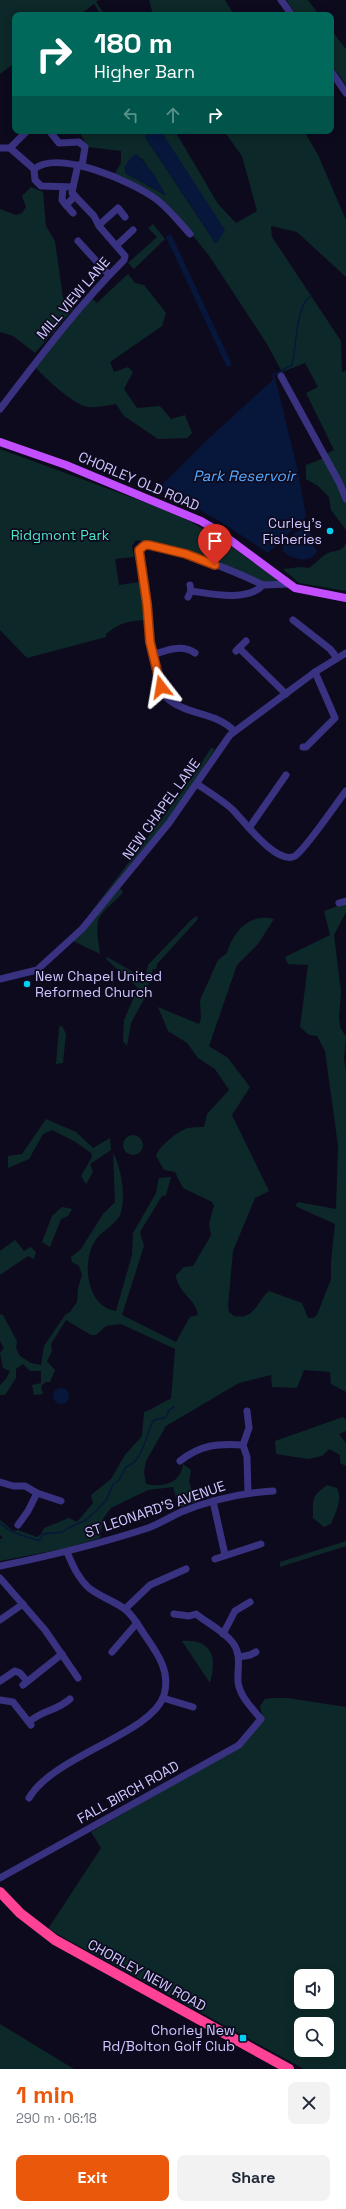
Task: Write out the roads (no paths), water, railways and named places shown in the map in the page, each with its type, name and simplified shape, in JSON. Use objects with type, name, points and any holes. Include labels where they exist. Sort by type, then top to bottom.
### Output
[{"type":"highway","name":"CHORLEY NEW ROAD","points":[[0,1892],[20,1913],[55,1940],[290,2069]]},
{"type":"main road","name":"CHORLEY OLD ROAD","points":[[0,442],[66,464],[201,521],[290,584],[304,590],[346,598]]},
{"type":"street","points":[[281,0],[290,12]]},
{"type":"street","points":[[334,75],[346,93]]},
{"type":"street","points":[[10,148],[24,134]]},
{"type":"street","points":[[52,134],[60,143],[79,142],[84,147],[73,187],[72,193],[75,196],[66,205]]},
{"type":"street","points":[[0,148],[10,148],[34,169],[34,178],[41,186],[73,187]]},
{"type":"street","points":[[34,169],[45,163],[80,166],[107,174],[151,196],[190,234]]},
{"type":"street","points":[[63,186],[62,200],[73,213]]},
{"type":"street","name":"MILL VIEW LANE","points":[[0,409],[49,344],[92,292],[124,260],[125,256],[118,246],[99,225],[94,216],[75,196]]},
{"type":"street","points":[[99,225],[118,208],[125,217]]},
{"type":"street","points":[[118,246],[133,230]]},
{"type":"street","points":[[78,241],[109,275]]},
{"type":"street","points":[[281,376],[339,482],[346,499]]},
{"type":"street","points":[[234,731],[226,724],[181,707],[167,699],[161,687],[150,642],[147,604],[138,552],[141,546],[149,545],[186,554],[263,585],[290,584]]},
{"type":"street","points":[[190,591],[238,594],[258,590],[263,585]]},
{"type":"street","points":[[293,620],[330,649],[337,658]]},
{"type":"street","points":[[246,641],[238,649],[286,694]]},
{"type":"street","points":[[153,655],[168,650],[183,648],[195,653]]},
{"type":"street","name":"NEW CHAPEL LANE","points":[[0,979],[37,970],[82,929],[140,861],[198,784],[226,739],[234,731],[315,672],[346,653]]},
{"type":"street","points":[[303,747],[306,747],[335,718],[315,672]]},
{"type":"street","points":[[249,828],[286,775]]},
{"type":"street","points":[[198,784],[229,807],[249,828],[280,856],[291,857],[298,853],[346,791]]},
{"type":"street","points":[[246,1410],[249,1428],[243,1445],[248,1465],[248,1493]]},
{"type":"street","points":[[179,1462],[209,1445],[243,1445]]},
{"type":"street","points":[[0,1482],[13,1486],[25,1486],[37,1493],[56,1498]]},
{"type":"street","name":"ST LEONARD'S AVENUE","points":[[0,1566],[67,1552],[150,1527],[180,1512],[213,1500],[248,1493],[273,1491]]},
{"type":"street","points":[[18,1526],[37,1493]]},
{"type":"street","points":[[213,1500],[225,1556]]},
{"type":"street","points":[[215,1559],[261,1544]]},
{"type":"street","points":[[32,1796],[40,1783],[73,1760],[135,1729],[153,1712],[163,1698],[166,1686],[163,1664],[137,1623],[125,1609],[90,1589],[77,1574],[67,1552]]},
{"type":"street","points":[[125,1609],[150,1585],[186,1569]]},
{"type":"street","points":[[0,1578],[23,1604],[62,1654],[76,1676]]},
{"type":"street","points":[[222,1634],[231,1622],[235,1611],[252,1601]]},
{"type":"street","points":[[0,1620],[23,1604]]},
{"type":"street","points":[[174,1614],[189,1616],[196,1614],[233,1642],[239,1657],[250,1656],[257,1652]]},
{"type":"street","points":[[114,1651],[137,1623]]},
{"type":"street","points":[[1,1679],[15,1671],[20,1673],[25,1683],[62,1654]]},
{"type":"street","name":"FALL BIRCH ROAD","points":[[0,1878],[239,1745],[261,1719],[246,1702],[238,1683],[239,1657]]},
{"type":"street","points":[[163,1698],[194,1707]]},
{"type":"street","points":[[0,1700],[13,1702],[30,1723],[41,1712],[66,1706],[70,1699]]},
{"type":"water","points":[[146,134],[163,134],[225,230],[216,244],[145,137]]},
{"type":"water","points":[[137,154],[153,173],[166,195],[125,173],[128,161]]},
{"type":"water","points":[[171,234],[232,365],[227,367],[166,237]]},
{"type":"water","name":"Park Reservoir","points":[[275,378],[298,471],[306,517],[268,553],[218,520],[159,488],[208,439]]},
{"type":"water","points":[[307,526],[311,529],[310,541],[317,551],[314,555],[311,558],[301,559],[291,556],[283,551],[283,546],[295,533]]},
{"type":"water","points":[[61,1388],[68,1393],[69,1396],[64,1403],[61,1404],[54,1399],[53,1396],[58,1389]]},
{"type":"waterway","points":[[274,379],[273,375],[292,365],[302,307],[306,300],[312,295]]},
{"type":"waterway","points":[[0,1523],[9,1530],[39,1541],[43,1534],[63,1532],[68,1528],[86,1520],[107,1499],[113,1484],[119,1480],[126,1467],[136,1460],[140,1454],[153,1421],[164,1418],[169,1410],[174,1407]]},
{"type":"place","name":"Curley's Fisheries","points":[[330,531]]},
{"type":"place","name":"New Chapel United Reformed Church","points":[[27,984]]},
{"type":"place","name":"Chorley New Rd/Bolton Golf Club","points":[[243,2038]]},
{"type":"park label","name":"Ridgmont Park","points":[[60,535]]}]
